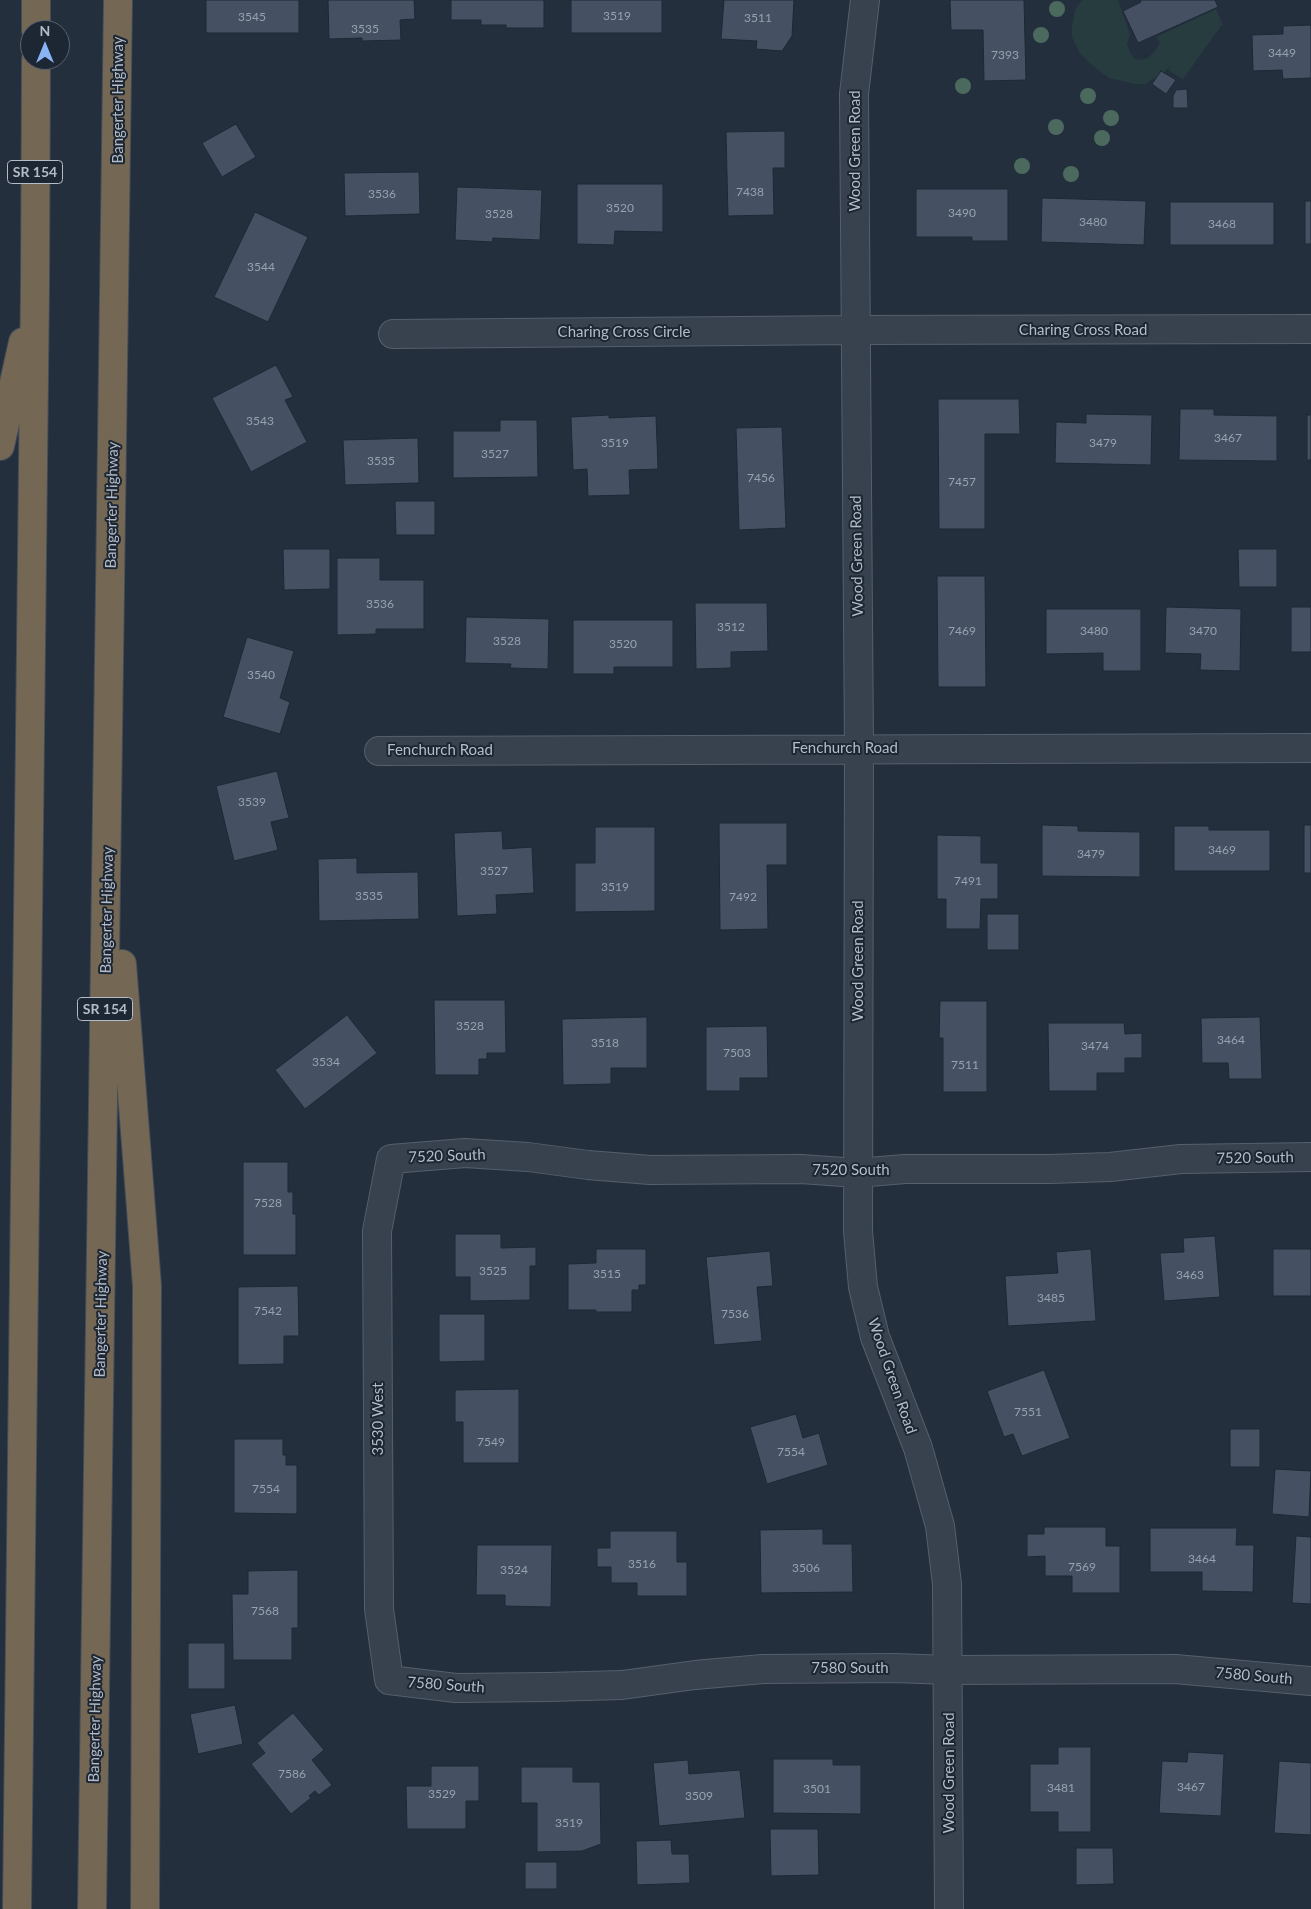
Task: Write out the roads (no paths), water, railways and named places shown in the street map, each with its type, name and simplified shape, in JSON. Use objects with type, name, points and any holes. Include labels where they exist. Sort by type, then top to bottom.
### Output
[{"type":"highway","points":[[36,0],[36,20]]},
{"type":"highway","name":"Bangerter Highway","points":[[92,1909],[118,0]]},
{"type":"highway","name":"SR 154","points":[[17,1909],[36,70]]},
{"type":"highway","points":[[0,446],[35,285]]},
{"type":"highway","points":[[108,797],[147,1286],[145,1909]]},
{"type":"street","name":"Wood Green Road","points":[[865,0],[854,94],[859,748],[858,1230],[863,1287],[875,1337],[918,1448],[940,1526],[947,1584],[949,1909]]},
{"type":"street","name":"Charing Cross Road","points":[[855,330],[1311,329]]},
{"type":"street","name":"Charing Cross Circle","points":[[393,334],[855,330]]},
{"type":"street","name":"Fenchurch Road","points":[[379,751],[1311,748]]},
{"type":"street","name":"7520 South","points":[[391,1159],[464,1153],[528,1157],[588,1165],[650,1170],[801,1169],[857,1173],[905,1169],[1050,1169],[1110,1166],[1181,1159],[1311,1157]]},
{"type":"street","name":"3530 West","points":[[389,1680],[379,1609],[377,1231],[391,1159]]},
{"type":"street","name":"7580 South","points":[[389,1680],[456,1688],[548,1687],[622,1684],[695,1674],[762,1669],[895,1668],[948,1670],[1175,1669],[1311,1681]]}]
